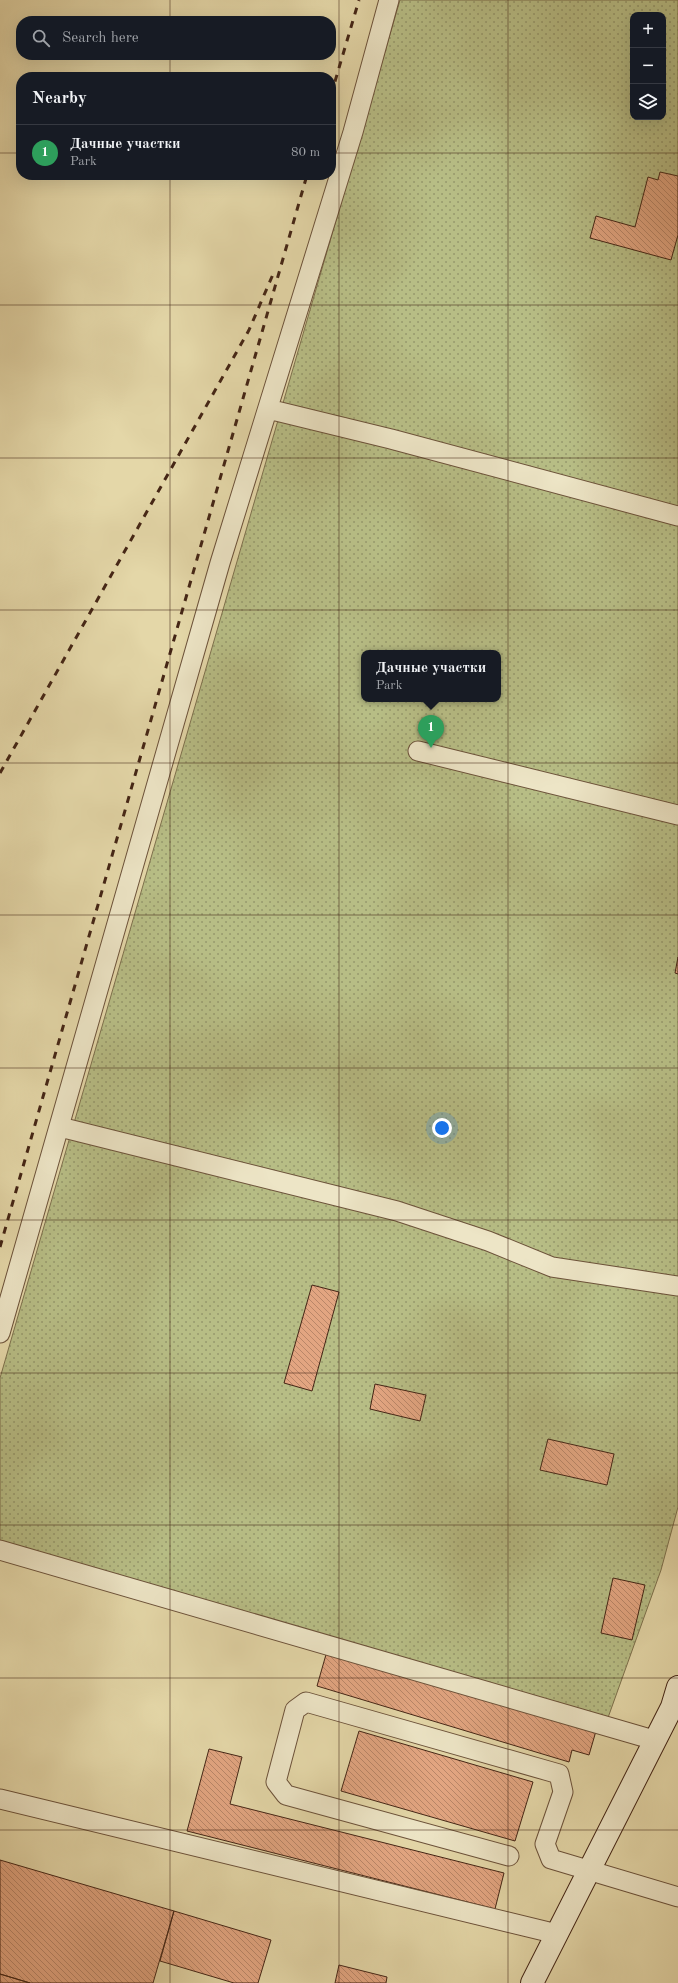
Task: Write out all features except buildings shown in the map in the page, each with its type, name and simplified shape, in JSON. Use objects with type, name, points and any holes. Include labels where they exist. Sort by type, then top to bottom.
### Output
[{"type":"main road","points":[[532,1983],[672,1706],[678,1687]]},
{"type":"lane","points":[[0,1333],[60,1128],[220,563],[353,132],[389,0]]},
{"type":"lane","points":[[268,409],[390,439],[678,516]]},
{"type":"lane","points":[[418,751],[678,815]]},
{"type":"lane","points":[[60,1128],[397,1211],[488,1241],[552,1267],[678,1286]]},
{"type":"lane","points":[[0,1550],[654,1740]]},
{"type":"lane","points":[[509,1856],[286,1795],[276,1782],[295,1710],[306,1702],[559,1774],[563,1792],[545,1844],[551,1860],[678,1897]]},
{"type":"lane","points":[[0,1799],[557,1934]]},
{"type":"green space","points":[[400,0],[678,0],[678,1507],[661,1570],[605,1726],[0,1542],[0,1378]]},
{"type":"railway","points":[[336,78],[359,0]]},
{"type":"railway","points":[[0,1247],[306,180]]},
{"type":"railway","points":[[0,773],[249,330],[274,272]]},
{"type":"place","name":"Дачные участки","points":[[431,748]]}]
